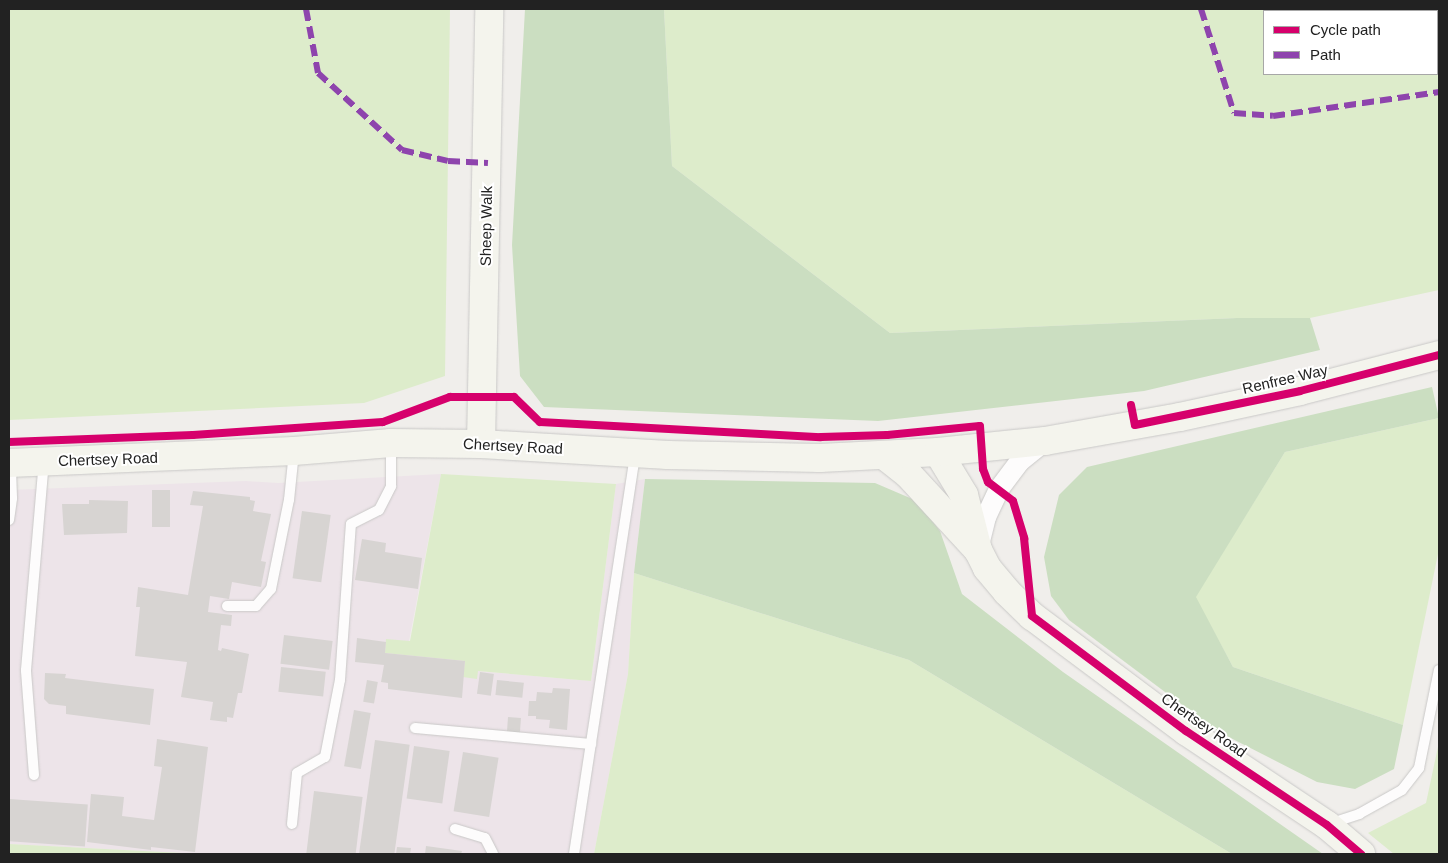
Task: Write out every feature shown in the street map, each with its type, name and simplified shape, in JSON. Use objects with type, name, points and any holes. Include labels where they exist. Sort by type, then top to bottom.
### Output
[{"type":"main road","name":"Sheep Walk","points":[[481,444],[488,9]]},
{"type":"main road","name":"Renfree Way","points":[[885,456],[1044,441],[1180,416],[1290,393],[1439,355]]},
{"type":"main road","name":"Chertsey Road","points":[[10,462],[294,451],[391,442],[481,444],[635,453],[820,458],[885,456],[908,474],[978,550]]},
{"type":"main road","name":"Chertsey Road","points":[[938,452],[964,495],[978,550],[987,568],[1032,616],[1186,731],[1327,825],[1361,854]]},
{"type":"street","points":[[978,550],[986,517],[998,489],[1019,462],[1044,441]]},
{"type":"lane","points":[[292,824],[297,773],[325,757],[340,680],[351,524],[379,510],[391,486],[391,442]]},
{"type":"lane","points":[[227,606],[256,606],[270,589],[289,500],[294,451]]},
{"type":"lane","points":[[574,854],[635,453]]},
{"type":"lane","points":[[34,775],[26,670],[44,461]]},
{"type":"lane","points":[[9,520],[12,498],[10,462]]},
{"type":"lane","points":[[1327,825],[1359,814],[1402,790],[1419,768],[1439,670]]},
{"type":"lane","points":[[415,728],[591,744]]},
{"type":"lane","points":[[455,829],[485,838],[493,854]]},
{"type":"shaded area","points":[[441,474],[409,641],[465,661],[463,677],[478,671],[591,681],[616,484],[645,479],[634,573],[628,674],[594,854],[201,854],[9,844],[9,490],[246,481],[278,483]]},
{"type":"green space","points":[[9,9],[450,9],[445,376],[364,403],[9,420]]},
{"type":"green space","points":[[525,9],[664,9],[672,166],[890,333],[1237,318],[1310,318],[1320,350],[1144,391],[878,421],[544,407],[520,376],[512,245]]},
{"type":"green space","points":[[664,9],[1340,9],[1342,10],[1263,10],[1263,75],[1438,75],[1439,55],[1439,290],[1310,318],[1237,318],[890,333],[672,166]]},
{"type":"green space","points":[[1432,387],[1439,418],[1285,452],[1196,597],[1233,667],[1403,725],[1394,769],[1355,789],[1317,782],[1217,731],[1069,620],[1051,596],[1044,557],[1059,495],[1087,467]]},
{"type":"green space","points":[[1439,418],[1439,549],[1403,725],[1233,667],[1195,597],[1285,452]]},
{"type":"green space","points":[[441,474],[616,484],[591,681],[478,671],[477,679],[463,677],[465,661],[385,653],[386,639],[410,641]]},
{"type":"green space","points":[[645,479],[875,483],[917,501],[940,531],[962,594],[1063,672],[1323,854],[1232,854],[909,660],[634,573]]},
{"type":"green space","points":[[634,573],[909,660],[1232,854],[594,854],[628,674]]},
{"type":"green space","points":[[1439,742],[1439,854],[1394,854],[1368,833],[1426,803]]},
{"type":"green space","points":[[9,844],[201,854],[9,854]]},
{"type":"building","points":[[152,490],[170,490],[170,527],[152,527]]},
{"type":"building","points":[[193,491],[250,497],[250,500],[255,501],[253,511],[271,514],[261,561],[266,562],[261,587],[232,582],[229,599],[210,596],[208,612],[232,615],[231,626],[221,625],[218,650],[221,651],[222,648],[249,654],[242,693],[238,693],[233,718],[227,717],[227,722],[210,720],[213,702],[181,697],[187,662],[135,656],[140,607],[136,607],[138,587],[188,595],[203,506],[190,505]]},
{"type":"building","points":[[89,500],[128,501],[127,533],[64,535],[62,504],[89,504]]},
{"type":"building","points":[[302,511],[331,515],[321,582],[293,578]]},
{"type":"building","points":[[362,539],[386,543],[385,552],[422,558],[418,589],[355,580]]},
{"type":"building","points":[[284,635],[333,641],[329,670],[280,664]]},
{"type":"building","points":[[357,638],[386,642],[385,653],[465,661],[462,698],[388,689],[388,683],[381,682],[384,665],[355,662]]},
{"type":"building","points":[[281,667],[326,672],[323,697],[278,692]]},
{"type":"building","points":[[480,672],[494,674],[491,696],[477,694]]},
{"type":"building","points":[[45,673],[66,674],[65,678],[154,689],[150,725],[66,714],[66,706],[49,704],[44,699]]},
{"type":"building","points":[[367,680],[378,682],[374,704],[363,702]]},
{"type":"building","points":[[497,680],[524,683],[522,698],[495,695]]},
{"type":"building","points":[[553,688],[570,689],[567,730],[549,728],[550,720],[536,719],[536,716],[528,716],[529,701],[536,701],[537,692],[552,693]]},
{"type":"building","points":[[354,710],[371,713],[361,769],[344,766]]},
{"type":"building","points":[[508,717],[521,718],[520,734],[507,733]]},
{"type":"building","points":[[157,739],[208,747],[195,852],[151,847],[151,850],[87,842],[91,794],[124,797],[122,816],[154,820],[162,767],[154,766]]},
{"type":"building","points":[[375,740],[410,745],[394,854],[359,854]]},
{"type":"building","points":[[414,746],[450,751],[442,803],[407,798]]},
{"type":"building","points":[[463,752],[499,758],[489,817],[454,811]]},
{"type":"building","points":[[314,791],[363,797],[356,854],[306,854]]},
{"type":"building","points":[[9,799],[88,805],[85,846],[9,841]]},
{"type":"building","points":[[426,846],[462,851],[461,854],[425,854]]},
{"type":"building","points":[[397,847],[411,848],[410,854],[396,854]]},
{"type":"marked path","points":[[306,9],[318,73],[402,150],[448,161],[488,163]]},
{"type":"marked path","points":[[1201,9],[1234,113],[1273,116],[1439,92]]},
{"type":"cycle path","points":[[1131,405],[1135,425],[1300,391],[1439,355]]},
{"type":"cycle path","points":[[9,442],[193,435],[383,422],[450,397],[514,397],[540,422],[821,437],[887,435],[980,426],[983,469],[988,482],[1013,501],[1024,538],[1032,616],[1186,731],[1327,825],[1361,854]]}]
